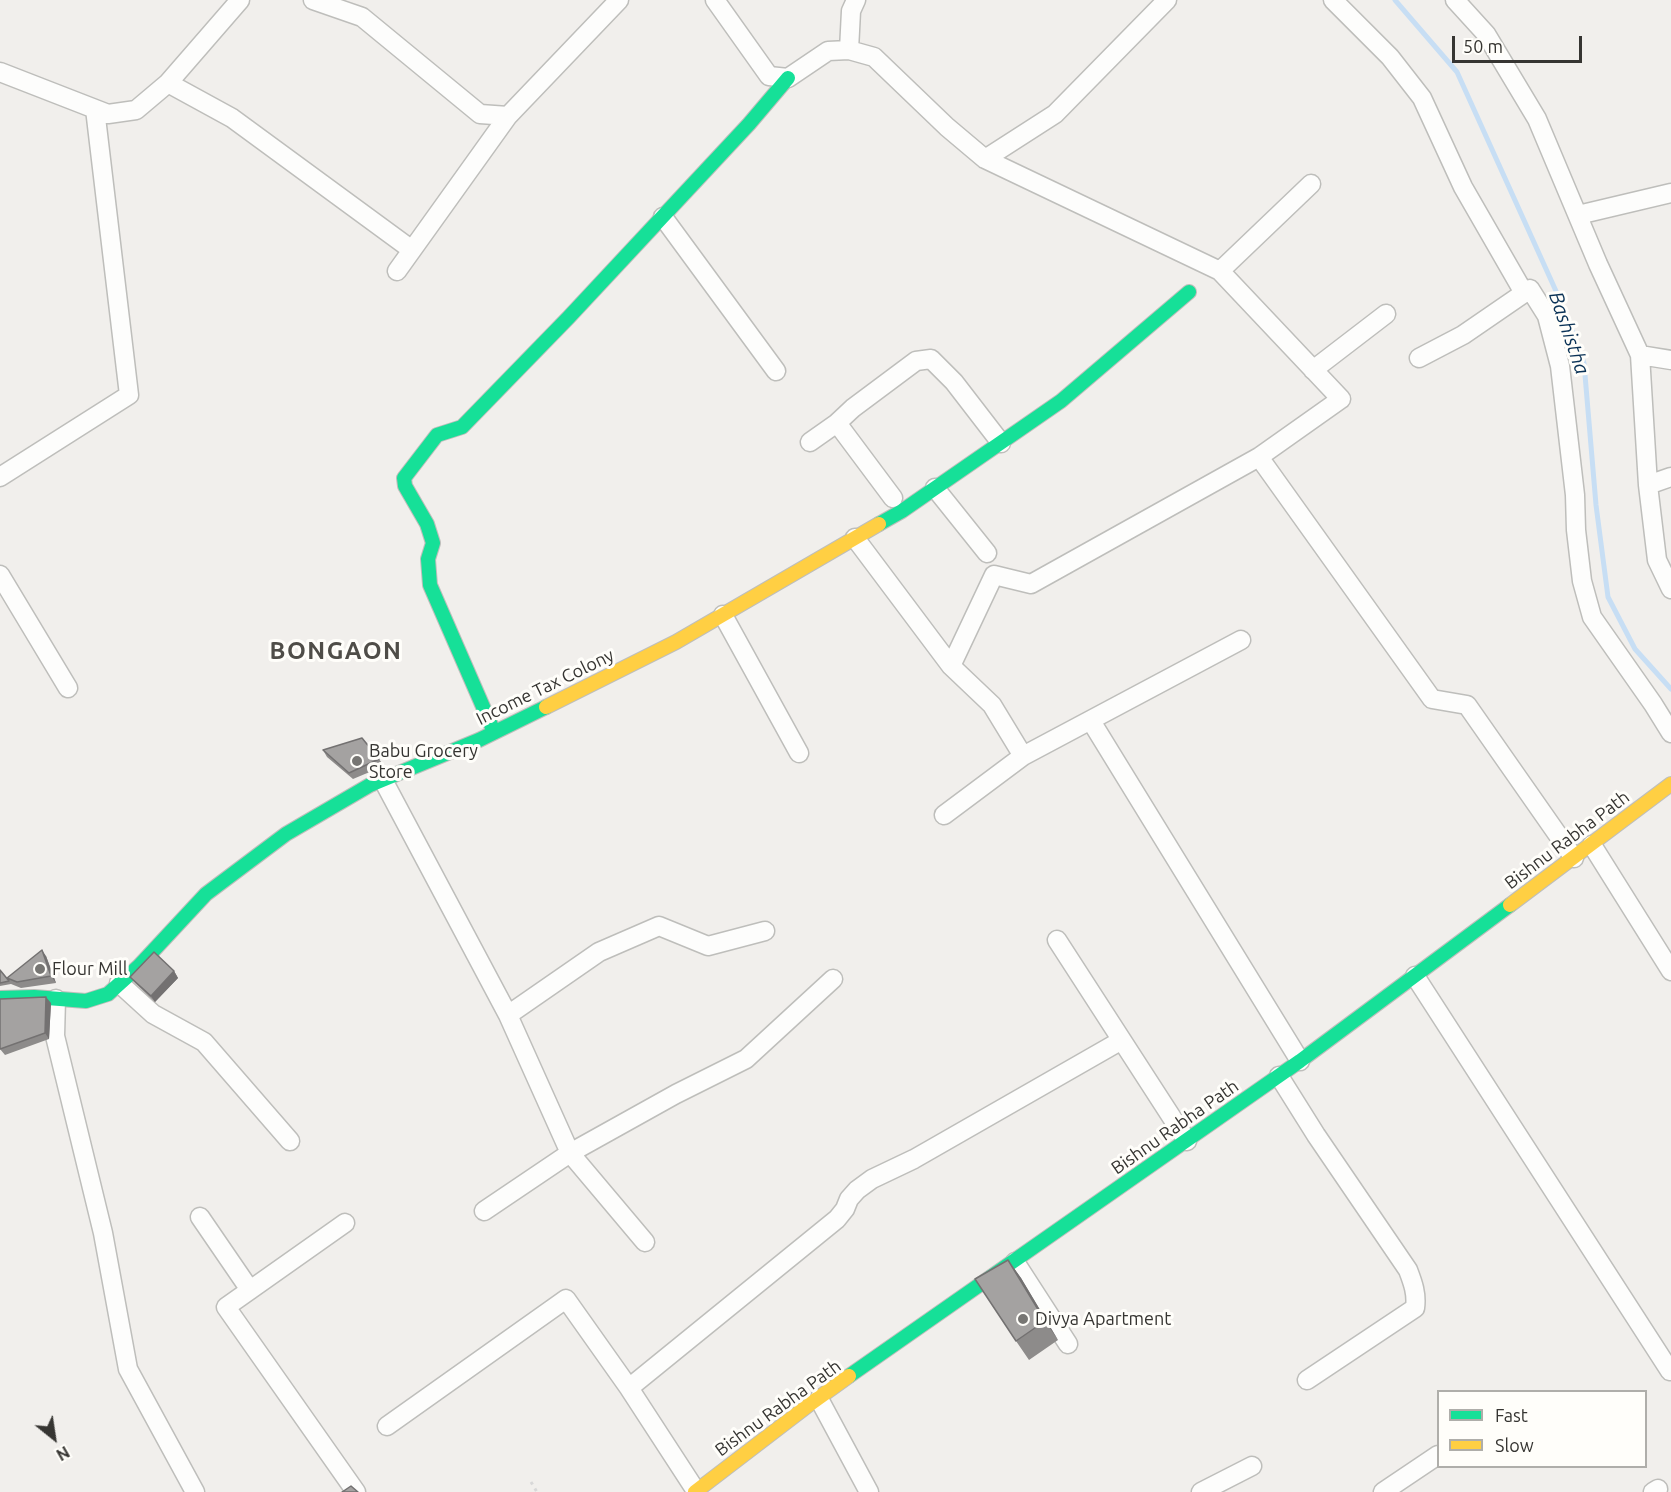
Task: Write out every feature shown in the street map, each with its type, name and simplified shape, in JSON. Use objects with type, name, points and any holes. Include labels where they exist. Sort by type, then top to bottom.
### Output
[{"type":"street","points":[[0,72],[108,114],[136,110],[168,83],[240,0]]},
{"type":"street","points":[[314,0],[362,17],[480,114],[508,116]]},
{"type":"street","points":[[397,271],[508,116],[619,0]]},
{"type":"street","points":[[715,0],[769,76],[788,78]]},
{"type":"street","points":[[849,50],[851,11],[856,0]]},
{"type":"street","points":[[985,159],[1055,114],[1167,0]]},
{"type":"street","points":[[1333,0],[1390,57],[1422,98],[1462,187],[1524,293]]},
{"type":"street","points":[[1455,0],[1486,34],[1537,119],[1640,356],[1648,485],[1657,560],[1671,589]]},
{"type":"street","points":[[494,732],[430,585],[428,559],[433,543],[427,524],[405,486],[404,478],[437,435],[462,427],[569,317],[749,124],[788,78],[828,51],[849,50],[874,57],[947,127],[985,159],[1220,271],[1341,399],[1259,457],[1031,584],[994,574],[951,666]]},
{"type":"street","points":[[168,83],[232,118],[412,250]]},
{"type":"street","points":[[0,477],[129,395],[95,109]]},
{"type":"street","points":[[1220,271],[1311,184]]},
{"type":"street","points":[[1578,215],[1671,193]]},
{"type":"street","points":[[663,216],[776,371]]},
{"type":"street","points":[[1419,358],[1462,335],[1530,289],[1546,316],[1560,366],[1582,581],[1592,617],[1671,733]]},
{"type":"street","name":"Income Tax Colony","points":[[0,998],[34,997],[86,1001],[108,994],[139,966],[207,894],[286,834],[370,785],[494,732],[676,642],[902,511],[1061,401],[1189,292]]},
{"type":"street","points":[[1313,370],[1386,314]]},
{"type":"street","points":[[1640,356],[1671,360]]},
{"type":"street","points":[[810,442],[916,361],[931,359],[954,382],[1001,443]]},
{"type":"street","points":[[837,423],[893,498]]},
{"type":"street","points":[[1259,457],[1432,699],[1467,705],[1574,858]]},
{"type":"street","points":[[1648,485],[1671,477]]},
{"type":"street","points":[[935,489],[987,553]]},
{"type":"street","points":[[855,538],[951,666],[992,705],[1023,756]]},
{"type":"street","points":[[0,575],[68,688]]},
{"type":"street","points":[[723,615],[799,753]]},
{"type":"street","points":[[944,815],[1023,756],[1241,640]]},
{"type":"street","points":[[1091,721],[1300,1061]]},
{"type":"street","points":[[383,780],[508,1016],[570,1153],[645,1242]]},
{"type":"street","name":"Bishnu Rabha Path","points":[[696,1492],[819,1399],[1280,1076],[1671,784]]},
{"type":"street","points":[[1592,845],[1671,971]]},
{"type":"street","points":[[508,1016],[598,952],[659,926],[708,946],[765,931]]},
{"type":"street","points":[[1057,940],[1187,1141]]},
{"type":"street","points":[[1415,976],[1670,1371]]},
{"type":"street","points":[[484,1211],[570,1153],[676,1094],[746,1059],[833,979]]},
{"type":"street","points":[[119,983],[153,1014],[204,1042],[290,1141]]},
{"type":"street","points":[[56,999],[55,1036],[103,1233],[128,1369],[195,1492]]},
{"type":"street","points":[[628,1388],[837,1219],[846,1209],[849,1198],[856,1190],[1122,1041]]},
{"type":"street","points":[[1280,1076],[1316,1135],[1408,1270],[1417,1299],[1415,1308],[1307,1380]]},
{"type":"street","points":[[200,1217],[250,1290]]},
{"type":"street","points":[[345,1223],[226,1307],[356,1492]]},
{"type":"street","points":[[1015,1262],[1068,1344]]},
{"type":"street","points":[[387,1426],[566,1299],[696,1492]]},
{"type":"street","points":[[819,1399],[869,1492]]},
{"type":"street","points":[[1383,1492],[1437,1456]]},
{"type":"street","points":[[1201,1492],[1252,1466]]},
{"type":"path","points":[[531,1482],[537,1492]]},
{"type":"building","name":"Babu Grocery Store","points":[[362,738],[379,759],[349,773],[323,750]]},
{"type":"building","points":[[42,950],[51,976],[17,982],[7,978]]},
{"type":"building","points":[[154,952],[174,971],[151,996],[130,977]]},
{"type":"building","points":[[0,970],[9,981],[0,983]]},
{"type":"building","points":[[46,997],[45,1033],[0,1049],[0,999]]},
{"type":"building","name":"Divya Apartment","points":[[1008,1260],[1045,1321],[1016,1341],[975,1279]]},
{"type":"building","points":[[351,1486],[358,1492],[342,1492]]},
{"type":"waterway","name":"Bashistha","points":[[1395,0],[1457,72],[1565,311],[1584,363],[1596,505],[1608,597],[1635,649],[1671,689]]},
{"type":"traffic: fast","points":[[494,732],[430,585],[428,559],[433,543],[427,524],[405,486],[404,478],[437,435],[462,427],[569,317],[749,124],[788,78]]},
{"type":"traffic: fast","points":[[879,524],[902,511],[1061,401],[1189,292]]},
{"type":"traffic: fast","points":[[0,998],[34,997],[86,1001],[108,994],[139,966],[206,894],[286,834],[370,785],[479,740],[546,707]]},
{"type":"traffic: fast","points":[[849,1376],[1300,1061],[1510,905]]},
{"type":"traffic: slow","points":[[546,707],[676,642],[879,524]]},
{"type":"traffic: slow","points":[[1510,905],[1671,784]]},
{"type":"traffic: slow","points":[[695,1492],[849,1376]]},
{"type":"place","name":"Babu Grocery Store","points":[[357,761]]},
{"type":"place","name":"Flour Mill","points":[[40,969]]},
{"type":"place","name":"Divya Apartment","points":[[1023,1319]]},
{"type":"district","name":"BONGAON","points":[[336,651]]}]
